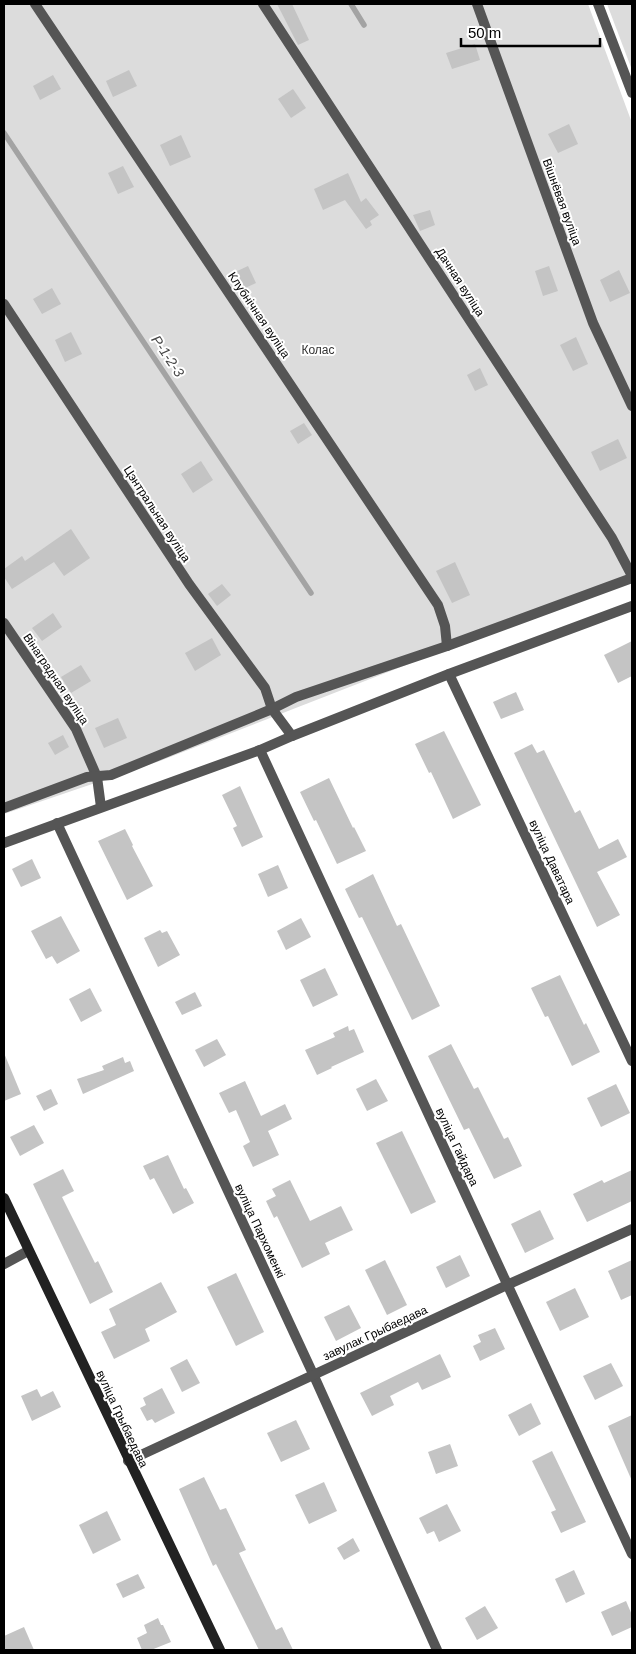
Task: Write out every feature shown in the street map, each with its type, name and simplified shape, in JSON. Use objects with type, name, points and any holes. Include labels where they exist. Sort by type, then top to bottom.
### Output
[{"type":"street","name":"Клубнічная вуліца","points":[[35,4],[438,605],[445,626],[447,646]]},
{"type":"street","name":"Дачная вуліца","points":[[263,4],[606,530],[632,577]]},
{"type":"street","name":"Вішнёвая вуліца","points":[[477,4],[593,323],[632,406]]},
{"type":"street","points":[[598,4],[632,93]]},
{"type":"street","name":"Цэнтральная вуліца","points":[[4,304],[189,584],[264,688],[272,709],[292,736]]},
{"type":"street","points":[[4,808],[86,777],[112,775],[272,709],[296,697],[447,646],[632,577]]},
{"type":"street","points":[[4,843],[260,750],[449,674],[632,606]]},
{"type":"street","name":"Вінаградная вуліца","points":[[4,623],[76,729],[97,776],[101,807]]},
{"type":"street","name":"вуліца Даватара","points":[[449,674],[632,1061]]},
{"type":"street","name":"вуліца Гайдара","points":[[260,750],[632,1554]]},
{"type":"street","name":"вуліца Пархоменкі","points":[[56,823],[314,1376],[437,1650]]},
{"type":"street","name":"вуліца Грыбаедава","points":[[4,1198],[128,1461],[220,1650]]},
{"type":"street","name":"завулак Грыбаедава","points":[[128,1461],[506,1285],[632,1229]]},
{"type":"street","points":[[4,1264],[28,1251]]},
{"type":"green space","name":"Колас","points":[[4,4],[588,4],[632,123],[632,577],[160,761],[4,814]]},
{"type":"green space","points":[[607,4],[632,4],[632,70]]},
{"type":"building","points":[[277,4],[292,4],[309,40],[298,45]]},
{"type":"building","points":[[475,44],[480,60],[452,69],[446,53]]},
{"type":"building","points":[[129,70],[137,86],[113,97],[106,81]]},
{"type":"building","points":[[53,75],[61,89],[40,100],[33,86]]},
{"type":"building","points":[[293,89],[306,108],[291,118],[278,99]]},
{"type":"building","points":[[569,124],[578,144],[558,153],[548,134]]},
{"type":"building","points":[[181,135],[191,157],[170,166],[160,145]]},
{"type":"building","points":[[123,166],[134,187],[118,194],[108,173]]},
{"type":"building","points":[[348,173],[361,202],[366,198],[379,215],[370,221],[372,225],[366,229],[345,200],[323,210],[314,189]]},
{"type":"building","points":[[430,210],[435,225],[420,231],[413,215]]},
{"type":"building","points":[[248,266],[256,283],[241,290],[233,273]]},
{"type":"building","points":[[549,266],[558,291],[543,296],[535,271]]},
{"type":"building","points":[[619,270],[630,293],[610,302],[600,280]]},
{"type":"building","points":[[52,288],[61,304],[42,314],[33,299]]},
{"type":"building","points":[[71,332],[82,354],[65,362],[55,340]]},
{"type":"building","points":[[576,337],[588,364],[573,371],[560,345]]},
{"type":"building","points":[[480,368],[488,385],[475,391],[467,375]]},
{"type":"building","points":[[304,423],[312,435],[298,444],[290,431]]},
{"type":"building","points":[[618,439],[627,458],[600,471],[591,452]]},
{"type":"building","points":[[201,461],[213,480],[193,493],[181,474]]},
{"type":"building","points":[[71,529],[90,558],[64,576],[54,562],[12,589],[4,577],[4,569],[22,556],[25,561]]},
{"type":"building","points":[[455,562],[470,595],[452,603],[436,571]]},
{"type":"building","points":[[222,584],[231,595],[217,606],[208,594]]},
{"type":"building","points":[[53,613],[62,627],[42,641],[32,628]]},
{"type":"building","points":[[212,638],[221,655],[195,671],[185,653]]},
{"type":"building","points":[[632,641],[632,676],[618,683],[604,655]]},
{"type":"building","points":[[81,665],[91,681],[71,693],[61,677]]},
{"type":"building","points":[[516,692],[524,710],[501,719],[493,702]]},
{"type":"building","points":[[118,718],[127,738],[104,748],[95,728]]},
{"type":"building","points":[[444,731],[481,805],[453,819],[431,772],[429,773],[415,744]]},
{"type":"building","points":[[63,735],[69,747],[55,755],[48,743]]},
{"type":"building","points":[[532,744],[537,753],[544,750],[575,813],[580,810],[599,849],[618,839],[627,857],[597,872],[620,915],[597,927],[514,753]]},
{"type":"building","points":[[329,778],[366,851],[337,864],[300,792]]},
{"type":"building","points":[[240,786],[263,837],[242,847],[233,828],[237,826],[222,795]]},
{"type":"building","points":[[125,829],[153,886],[127,900],[98,841]]},
{"type":"building","points":[[32,859],[41,878],[21,887],[12,869]]},
{"type":"building","points":[[278,865],[288,888],[268,897],[258,874]]},
{"type":"building","points":[[373,874],[397,926],[401,924],[440,1006],[412,1020],[362,917],[359,918],[345,889]]},
{"type":"building","points":[[61,916],[80,951],[57,964],[52,956],[46,959],[31,931]]},
{"type":"building","points":[[301,918],[311,937],[286,950],[277,931]]},
{"type":"building","points":[[160,930],[162,933],[167,931],[180,955],[158,967],[144,938]]},
{"type":"building","points":[[325,968],[338,995],[313,1007],[300,980]]},
{"type":"building","points":[[560,975],[584,1025],[586,1023],[600,1052],[572,1066],[548,1016],[545,1017],[531,988]]},
{"type":"building","points":[[90,988],[102,1011],[81,1022],[69,999]]},
{"type":"building","points":[[195,992],[202,1006],[182,1015],[175,1002]]},
{"type":"building","points":[[348,1026],[349,1031],[354,1029],[364,1052],[317,1075],[305,1050],[335,1037],[333,1033]]},
{"type":"building","points":[[217,1039],[226,1055],[204,1067],[195,1050]]},
{"type":"building","points":[[451,1044],[474,1089],[478,1087],[504,1139],[508,1137],[522,1166],[494,1179],[469,1128],[464,1130],[428,1056]]},
{"type":"building","points":[[4,1053],[21,1094],[4,1101]]},
{"type":"building","points":[[123,1057],[125,1063],[130,1061],[134,1071],[83,1094],[77,1079],[104,1070],[102,1066]]},
{"type":"building","points":[[376,1079],[388,1101],[367,1111],[356,1089]]},
{"type":"building","points":[[245,1081],[261,1116],[285,1104],[292,1119],[268,1131],[279,1155],[253,1167],[243,1146],[250,1142],[236,1110],[229,1113],[219,1093]]},
{"type":"building","points":[[616,1084],[630,1113],[601,1127],[587,1098]]},
{"type":"building","points":[[51,1089],[58,1104],[44,1111],[36,1096]]},
{"type":"building","points":[[34,1125],[44,1143],[20,1156],[10,1137]]},
{"type":"building","points":[[402,1131],[436,1202],[411,1214],[376,1143]]},
{"type":"building","points":[[168,1155],[184,1189],[186,1188],[194,1203],[173,1214],[154,1178],[150,1180],[143,1166]]},
{"type":"building","points":[[63,1169],[74,1191],[62,1197],[95,1263],[98,1261],[113,1292],[90,1304],[33,1184]]},
{"type":"building","points":[[632,1170],[632,1201],[587,1222],[573,1194],[602,1180],[604,1183]]},
{"type":"building","points":[[290,1180],[310,1221],[341,1206],[353,1230],[325,1243],[330,1254],[302,1268],[277,1216],[274,1218],[266,1201],[276,1196],[272,1189]]},
{"type":"building","points":[[540,1210],[554,1239],[525,1253],[511,1224]]},
{"type":"building","points":[[460,1255],[470,1276],[446,1288],[436,1267]]},
{"type":"building","points":[[385,1260],[407,1305],[387,1315],[365,1270]]},
{"type":"building","points":[[632,1260],[632,1295],[621,1300],[608,1271]]},
{"type":"building","points":[[236,1273],[264,1332],[236,1346],[207,1287]]},
{"type":"building","points":[[161,1282],[177,1312],[145,1329],[150,1341],[114,1359],[101,1332],[116,1325],[109,1309]]},
{"type":"building","points":[[575,1288],[589,1317],[560,1331],[546,1302]]},
{"type":"building","points":[[349,1305],[361,1328],[336,1341],[324,1317]]},
{"type":"building","points":[[495,1328],[505,1349],[480,1361],[473,1346],[481,1342],[478,1335]]},
{"type":"building","points":[[440,1354],[451,1377],[422,1390],[418,1382],[390,1396],[394,1405],[372,1416],[360,1393]]},
{"type":"building","points":[[187,1359],[200,1383],[182,1392],[170,1368]]},
{"type":"building","points":[[611,1363],[623,1386],[595,1400],[583,1376]]},
{"type":"building","points":[[162,1388],[175,1413],[155,1423],[152,1419],[147,1421],[140,1408],[146,1405],[143,1398]]},
{"type":"building","points":[[37,1389],[41,1397],[53,1391],[61,1407],[32,1421],[21,1396]]},
{"type":"building","points":[[531,1403],[541,1424],[519,1436],[508,1415]]},
{"type":"building","points":[[632,1415],[632,1481],[608,1426]]},
{"type":"building","points":[[296,1420],[310,1449],[281,1462],[267,1433]]},
{"type":"building","points":[[450,1444],[458,1466],[436,1474],[428,1452]]},
{"type":"building","points":[[552,1451],[586,1522],[561,1533],[551,1512],[556,1510],[532,1461]]},
{"type":"building","points":[[204,1477],[220,1510],[226,1508],[246,1550],[239,1553],[276,1630],[282,1627],[293,1650],[259,1650],[216,1564],[213,1566],[179,1489]]},
{"type":"building","points":[[324,1482],[337,1511],[309,1524],[295,1495]]},
{"type":"building","points":[[447,1504],[461,1531],[439,1542],[434,1531],[427,1534],[419,1518]]},
{"type":"building","points":[[107,1511],[121,1540],[93,1554],[79,1525]]},
{"type":"building","points":[[353,1538],[360,1551],[344,1560],[337,1548]]},
{"type":"building","points":[[574,1570],[585,1594],[566,1603],[555,1579]]},
{"type":"building","points":[[138,1574],[145,1588],[123,1598],[116,1584]]},
{"type":"building","points":[[626,1601],[632,1615],[632,1627],[612,1636],[601,1612]]},
{"type":"building","points":[[485,1606],[498,1628],[477,1640],[465,1618]]},
{"type":"building","points":[[158,1618],[171,1642],[151,1650],[142,1650],[137,1638],[147,1633],[144,1625]]},
{"type":"building","points":[[24,1627],[34,1650],[4,1650],[4,1636]]},
{"type":"waterway","points":[[351,4],[364,25]]},
{"type":"waterway","name":"P-1-2-3","points":[[4,133],[311,593]]}]
